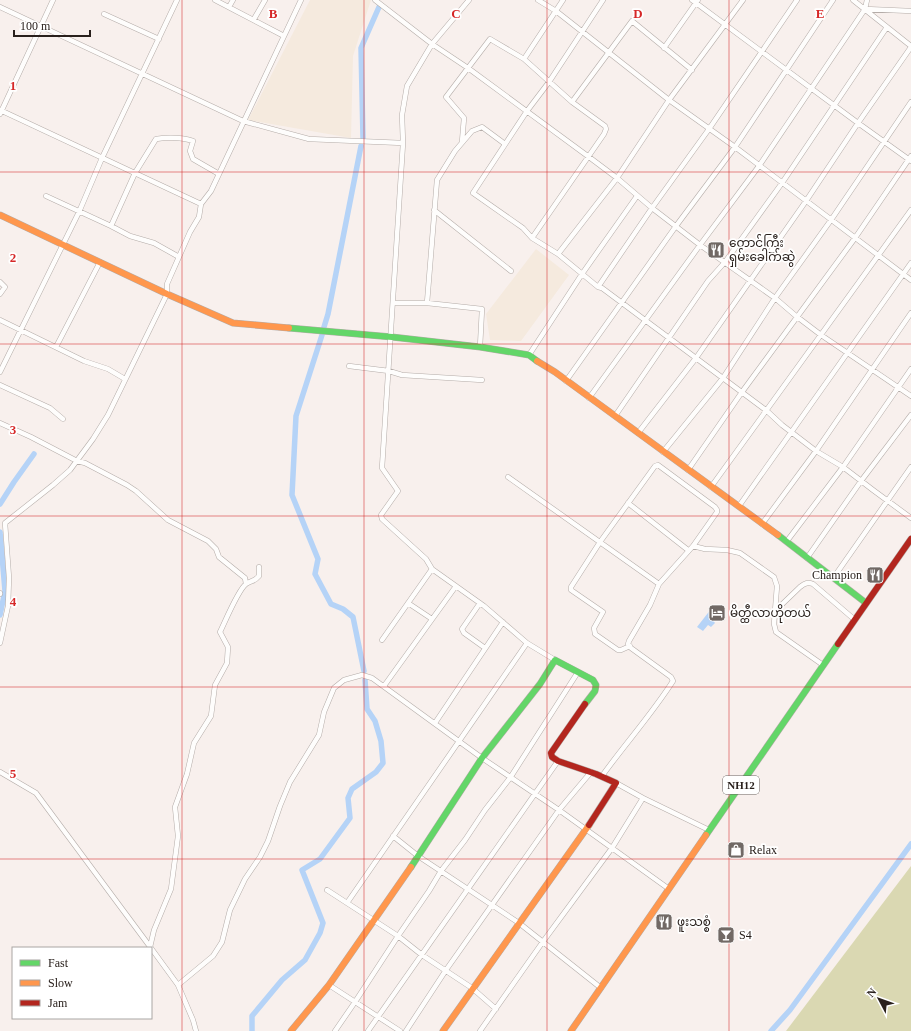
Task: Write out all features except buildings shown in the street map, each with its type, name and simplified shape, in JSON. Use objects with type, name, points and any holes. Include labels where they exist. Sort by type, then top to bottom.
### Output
[{"type":"main road","points":[[0,215],[166,294],[233,323],[392,337],[480,347],[528,355],[590,398],[787,541],[866,604]]},
{"type":"main road","name":"NH12","points":[[571,1031],[911,539]]},
{"type":"main road","points":[[291,1031],[329,985],[418,856],[482,758],[540,684],[555,660],[593,680],[596,685],[595,691],[551,753],[552,757],[558,761],[602,776],[616,783],[586,830],[472,988],[443,1031]]},
{"type":"street","points":[[53,0],[0,112],[201,204]]},
{"type":"street","points":[[0,372],[79,212],[102,158],[177,0]]},
{"type":"street","points":[[215,0],[284,36]]},
{"type":"street","points":[[229,8],[233,0]]},
{"type":"street","points":[[254,19],[265,0]]},
{"type":"street","points":[[0,643],[8,599],[9,578],[5,523],[53,485],[77,461],[108,415],[166,294],[167,284],[198,217],[201,204],[211,191],[301,0]]},
{"type":"street","points":[[375,0],[432,44],[468,68],[617,178],[637,196],[700,245],[751,280],[821,335],[911,396]]},
{"type":"street","points":[[469,0],[432,44],[406,86],[402,115],[403,143],[392,337],[382,468],[398,491],[381,515],[382,519],[426,559],[432,570],[480,603],[527,643],[555,660]]},
{"type":"street","points":[[538,0],[556,11],[669,100],[735,147],[911,280]]},
{"type":"street","points":[[524,59],[564,0]]},
{"type":"street","points":[[603,0],[473,193],[523,228],[532,238],[558,254],[598,287],[767,410],[792,432],[816,450],[843,466],[911,518]]},
{"type":"street","points":[[558,254],[617,178],[669,100],[743,0]]},
{"type":"street","points":[[598,287],[797,0]]},
{"type":"street","points":[[566,381],[676,226],[735,147],[833,0]]},
{"type":"street","points":[[638,433],[696,358],[806,201],[911,46],[853,0]]},
{"type":"street","points":[[590,398],[700,245],[760,166],[865,9],[867,0]]},
{"type":"street","points":[[664,48],[696,1],[785,70],[910,159],[855,238],[796,316],[688,470]]},
{"type":"street","points":[[0,7],[243,121],[308,139],[403,143]]},
{"type":"street","points":[[865,9],[911,11]]},
{"type":"street","points":[[104,14],[158,39]]},
{"type":"street","points":[[572,102],[632,21],[692,70]]},
{"type":"street","points":[[615,416],[708,281],[725,262],[782,183],[887,27]]},
{"type":"street","points":[[462,142],[464,118],[446,97],[490,39],[524,59],[572,102],[605,126],[606,129],[589,157],[532,238]]},
{"type":"street","points":[[663,452],[723,378],[775,298],[831,220],[911,102]]},
{"type":"street","points":[[427,303],[437,180],[454,151],[472,131],[482,127],[506,144]]},
{"type":"street","points":[[111,226],[135,173],[156,139],[169,137],[184,138],[193,141],[190,151],[193,159],[219,174]]},
{"type":"street","points":[[46,196],[130,236],[154,243],[179,257]]},
{"type":"street","points":[[528,355],[582,274],[637,196]]},
{"type":"street","points":[[434,210],[511,271]]},
{"type":"street","points":[[711,487],[911,210]]},
{"type":"street","points":[[56,347],[100,262]]},
{"type":"street","points":[[739,506],[911,263]]},
{"type":"street","points":[[0,282],[5,287],[0,294]]},
{"type":"street","points":[[393,303],[427,303],[482,309],[480,347]]},
{"type":"street","points":[[762,524],[816,450],[911,313]]},
{"type":"street","points":[[0,320],[84,361],[108,369],[125,379]]},
{"type":"street","points":[[349,366],[389,371],[402,375],[482,380]]},
{"type":"street","points":[[787,541],[843,466],[911,369]]},
{"type":"street","points":[[0,385],[50,408],[63,419]]},
{"type":"street","points":[[807,558],[861,481],[911,415]]},
{"type":"street","points":[[0,423],[77,461],[85,463],[127,485],[136,491],[168,520],[208,541],[216,549],[219,557],[245,578],[246,584]]},
{"type":"street","points":[[602,776],[626,743],[654,709],[673,681],[671,677],[630,646],[629,641],[650,606],[660,584],[693,546],[717,512],[717,510],[658,465],[655,466],[600,542],[572,584],[571,590],[603,612],[594,628],[596,634],[618,650],[630,646]]},
{"type":"street","points":[[834,577],[911,467]]},
{"type":"street","points":[[508,477],[660,584]]},
{"type":"street","points":[[628,503],[688,550]]},
{"type":"street","points":[[693,546],[740,553],[774,577],[777,586],[774,612],[774,627],[776,632],[823,665]]},
{"type":"street","points":[[151,947],[154,930],[171,889],[178,836],[175,807],[187,774],[194,743],[211,716],[215,685],[228,663],[228,647],[220,632],[234,603],[246,584],[254,581],[259,576],[259,566]]},
{"type":"street","points":[[382,640],[432,570]]},
{"type":"street","points":[[774,612],[800,586],[809,583],[813,584],[855,620]]},
{"type":"street","points":[[384,686],[456,586]]},
{"type":"street","points":[[408,603],[432,619]]},
{"type":"street","points":[[480,603],[462,628],[464,633],[485,648]]},
{"type":"street","points":[[435,723],[503,622]]},
{"type":"street","points":[[347,903],[527,643]]},
{"type":"street","points":[[335,1031],[429,892],[441,871],[510,778],[578,672]]},
{"type":"street","points":[[178,985],[214,956],[222,942],[230,910],[268,842],[290,782],[319,735],[324,712],[334,688],[344,680],[362,675],[372,678],[384,686],[510,778],[559,810],[669,889]]},
{"type":"street","points":[[368,1031],[558,761]]},
{"type":"street","points":[[0,772],[36,793],[150,947]]},
{"type":"street","points":[[406,1031],[446,970],[559,810],[591,772]]},
{"type":"street","points":[[616,783],[643,798],[709,830]]},
{"type":"street","points":[[480,1031],[542,942],[612,848],[643,798]]},
{"type":"street","points":[[393,836],[418,856],[519,923],[601,988]]},
{"type":"street","points":[[327,890],[398,936],[422,955],[472,988],[496,1009]]},
{"type":"street","points":[[152,949],[178,985],[193,1020],[196,1031]]},
{"type":"street","points":[[329,985],[400,1031]]},
{"type":"shaded area","points":[[310,0],[371,0],[353,56],[351,138],[248,120]]},
{"type":"shaded area","points":[[536,249],[569,275],[521,341],[490,340],[486,314]]},
{"type":"shaded area","points":[[911,866],[911,1031],[786,1031]]},
{"type":"water","points":[[711,609],[717,613],[712,619],[715,623],[711,627],[708,625],[703,631],[697,627]]},
{"type":"waterway","points":[[363,138],[361,48],[379,7]]},
{"type":"waterway","points":[[324,327],[328,314],[361,146]]},
{"type":"waterway","points":[[322,335],[296,416],[292,495],[318,559],[315,574],[331,604],[343,609],[353,617],[364,671]]},
{"type":"waterway","points":[[0,504],[34,454]]},
{"type":"waterway","points":[[0,532],[5,591],[0,615]]},
{"type":"waterway","points":[[252,1031],[252,1016],[282,980],[305,960],[320,933],[323,923],[302,870],[320,859],[350,818],[348,798],[352,789],[376,772],[383,763],[381,741],[375,721],[367,709],[365,680]]},
{"type":"waterway","points":[[771,1031],[790,1010],[911,844]]},
{"type":"traffic: fast","points":[[289,328],[392,337],[480,347],[529,355],[537,361]]},
{"type":"traffic: fast","points":[[778,535],[866,603]]},
{"type":"traffic: fast","points":[[706,835],[838,644]]},
{"type":"traffic: fast","points":[[411,867],[482,758],[540,684],[555,660],[593,680],[596,685],[595,691],[585,704]]},
{"type":"traffic: slow","points":[[0,215],[167,294],[233,323],[289,328]]},
{"type":"traffic: slow","points":[[537,361],[555,372],[778,535]]},
{"type":"traffic: slow","points":[[443,1031],[589,825]]},
{"type":"traffic: slow","points":[[571,1031],[706,835]]},
{"type":"traffic: slow","points":[[291,1031],[329,985],[411,867]]},
{"type":"traffic: jam","points":[[838,644],[911,539]]},
{"type":"traffic: jam","points":[[585,704],[551,753],[552,757],[558,761],[596,774],[616,783],[589,825]]},
{"type":"place","name":"တောင်ကြီး ရှမ်းခေါက်ဆွဲ","points":[[716,250]]},
{"type":"place","name":"Champion","points":[[875,575]]},
{"type":"place","name":"မိတ္ထီလာဟိုတယ်","points":[[717,613]]},
{"type":"place","name":"Relax","points":[[736,850]]},
{"type":"place","name":"ဖူးသစ္စံ","points":[[664,922]]},
{"type":"place","name":"S4","points":[[726,935]]}]
